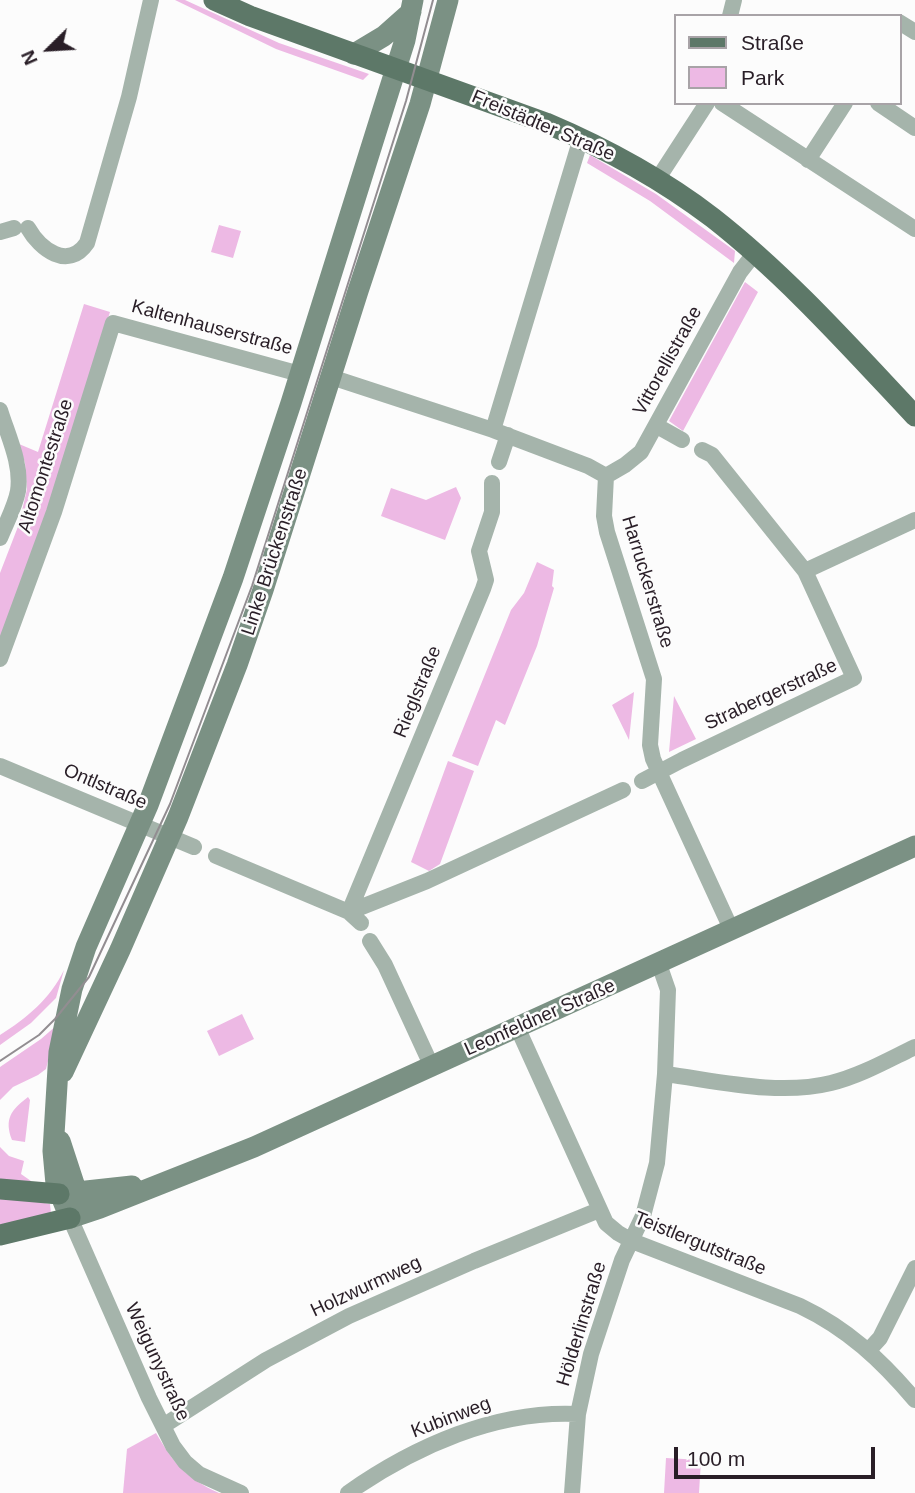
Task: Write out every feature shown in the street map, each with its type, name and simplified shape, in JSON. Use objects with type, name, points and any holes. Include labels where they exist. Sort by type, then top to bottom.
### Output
[{"type":"main road","name":"Freistädter Straße","points":[[214,0],[250,16],[546,123],[581,138],[657,180],[713,218],[754,254],[797,294],[915,416]]},
{"type":"main road","name":"Linke Brückenstraße","points":[[57,1087],[169,836],[264,590],[427,79],[448,0]]},
{"type":"main road","name":"Linke Brückenstraße","points":[[354,54],[389,32],[412,6]]},
{"type":"main road","name":"Linke Brückenstraße","points":[[70,1218],[68,1193],[55,1184],[53,1151],[62,1030],[76,977],[86,947],[141,824],[233,578],[396,68],[412,6]]},
{"type":"main road","name":"Leonfeldner Straße","points":[[70,1218],[254,1147],[915,846]]},
{"type":"main road","name":"Leonfeldner Straße","points":[[68,1193],[162,1182]]},
{"type":"main road","points":[[0,1189],[68,1193]]},
{"type":"main road","points":[[0,1234],[70,1218]]},
{"type":"street","points":[[14,229],[53,254],[75,253],[87,243],[129,97],[151,0]]},
{"type":"street","points":[[657,180],[706,105]]},
{"type":"street","points":[[725,105],[915,229]]},
{"type":"street","points":[[808,160],[844,105]]},
{"type":"street","points":[[881,105],[915,128]]},
{"type":"street","points":[[499,462],[501,433],[581,138]]},
{"type":"street","name":"Vittorellistraße","points":[[606,476],[634,459],[657,426],[740,272],[754,254]]},
{"type":"street","name":"Kaltenhauserstraße","points":[[113,323],[300,374]]},
{"type":"street","name":"Altomontestraße","points":[[0,659],[54,512],[113,323]]},
{"type":"street","points":[[331,377],[501,433],[606,476]]},
{"type":"street","points":[[0,410],[17,462],[19,479],[17,495],[0,538]]},
{"type":"street","points":[[657,426],[682,440]]},
{"type":"street","points":[[702,450],[712,455],[805,571],[915,520]]},
{"type":"street","name":"Harruckerstraße","points":[[606,476],[604,516],[607,532],[654,679],[650,745],[653,759],[732,931]]},
{"type":"street","name":"Rieglstraße","points":[[355,918],[485,580],[485,571],[479,556],[492,512],[492,483]]},
{"type":"street","name":"Strabergerstraße","points":[[642,781],[854,678],[805,571]]},
{"type":"street","name":"Ontlstraße","points":[[0,766],[194,847]]},
{"type":"street","points":[[216,856],[355,918],[427,881],[623,790]]},
{"type":"street","points":[[370,941],[385,965],[432,1067]]},
{"type":"street","name":"Hölderlinstraße","points":[[572,1493],[578,1414],[600,1320],[643,1216],[653,1184],[665,1073],[668,985],[660,964]]},
{"type":"street","name":"Teistlergutstraße","points":[[518,1029],[607,1223],[632,1241],[800,1306],[847,1332],[887,1367],[915,1400]]},
{"type":"street","points":[[665,1073],[774,1087],[814,1086],[846,1079],[915,1047]]},
{"type":"street","name":"Holzwurmweg","points":[[163,1426],[265,1360],[349,1316],[599,1210]]},
{"type":"street","name":"Weigunystraße","points":[[70,1218],[163,1426],[186,1462],[199,1474],[242,1493]]},
{"type":"street","points":[[869,1350],[880,1338],[915,1268]]},
{"type":"street","name":"Kubinweg","points":[[348,1493],[418,1452],[478,1427],[531,1415],[578,1414]]},
{"type":"green space","points":[[175,0],[185,0],[279,43],[369,74],[363,80],[276,49]]},
{"type":"green space","points":[[590,155],[656,194],[735,251],[734,263],[650,201],[587,163]]},
{"type":"green space","points":[[219,225],[241,231],[233,258],[211,252]]},
{"type":"green space","points":[[745,282],[758,292],[683,431],[669,421]]},
{"type":"green space","points":[[84,304],[110,312],[39,538],[0,639],[0,573],[19,524],[27,489],[25,463],[19,444],[38,452]]},
{"type":"green space","points":[[456,487],[461,498],[445,540],[381,516],[391,488],[426,500]]},
{"type":"green space","points":[[537,562],[554,570],[554,588],[537,646],[505,725],[496,720],[478,766],[452,756],[511,610],[524,593]]},
{"type":"green space","points":[[634,692],[629,740],[612,705]]},
{"type":"green space","points":[[674,696],[696,739],[669,752]]},
{"type":"green space","points":[[448,761],[474,771],[440,864],[429,871],[411,862]]},
{"type":"green space","points":[[64,970],[56,998],[31,1023],[0,1045],[0,1035],[37,1007]]},
{"type":"green space","points":[[242,1014],[254,1039],[219,1056],[207,1031]]},
{"type":"green space","points":[[57,1025],[46,1069],[13,1087],[0,1100],[0,1067]]},
{"type":"green space","points":[[28,1097],[30,1100],[25,1142],[12,1140],[9,1121],[17,1106]]},
{"type":"green space","points":[[0,1147],[9,1156],[24,1161],[21,1174],[31,1181],[27,1184],[0,1179]]},
{"type":"green space","points":[[0,1195],[50,1204],[51,1213],[0,1225]]},
{"type":"green space","points":[[156,1433],[189,1476],[219,1493],[123,1493],[127,1449]]},
{"type":"green space","points":[[666,1458],[701,1460],[699,1493],[664,1493]]},
{"type":"tram line","points":[[0,1061],[39,1035],[89,977],[170,804],[252,586],[406,101],[433,0]]}]
